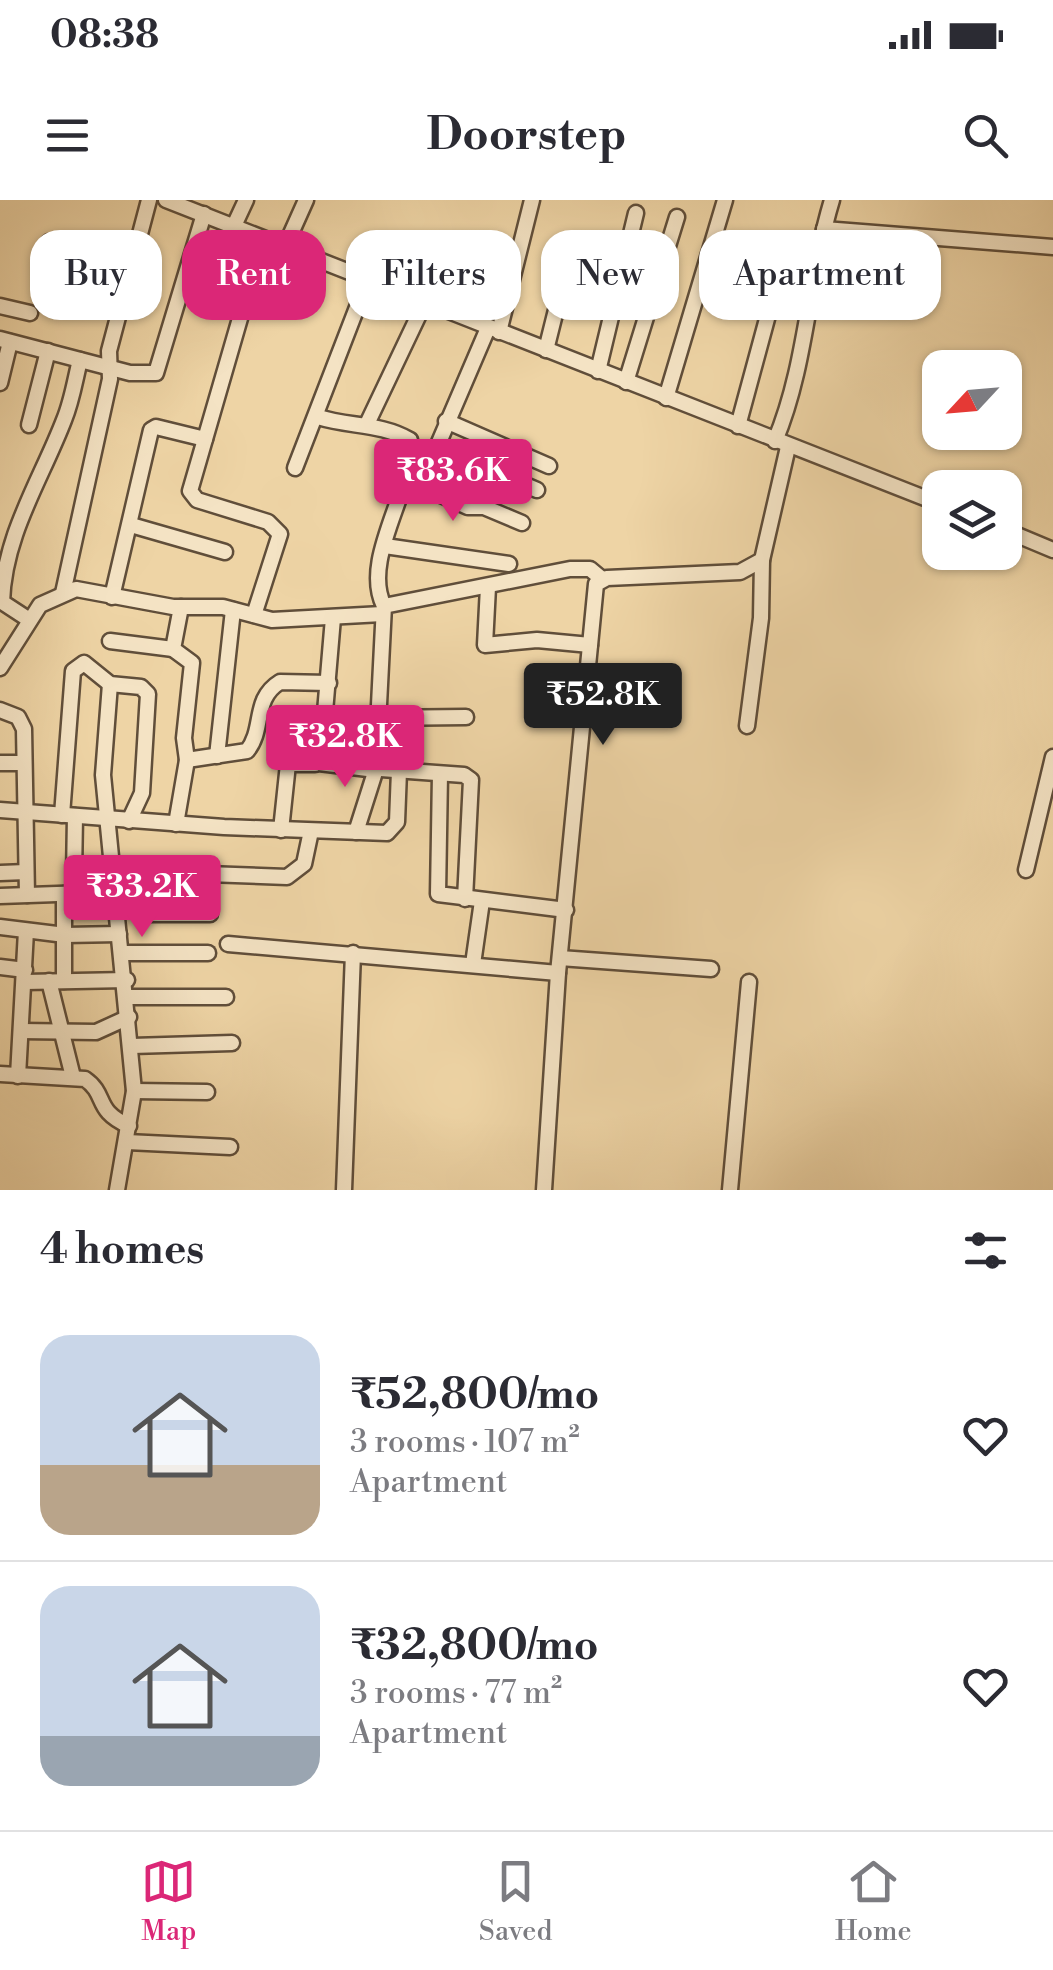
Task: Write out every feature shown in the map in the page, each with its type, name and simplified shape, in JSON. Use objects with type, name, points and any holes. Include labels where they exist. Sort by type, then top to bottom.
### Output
[{"type":"street","points":[[141,230],[149,200]]},
{"type":"street","points":[[166,200],[198,208],[238,230]]},
{"type":"street","points":[[233,228],[246,200]]},
{"type":"street","points":[[293,230],[306,200]]},
{"type":"street","points":[[410,454],[426,459],[436,448],[493,330],[532,200]]},
{"type":"street","points":[[666,398],[724,200]]},
{"type":"street","points":[[747,726],[761,618],[762,560],[832,200]]},
{"type":"street","points":[[0,383],[5,340],[110,368],[156,373],[198,208]]},
{"type":"street","points":[[598,371],[636,213]]},
{"type":"street","points":[[626,382],[677,217]]},
{"type":"street","points":[[824,229],[1053,247]]},
{"type":"street","points":[[0,306],[30,313]]},
{"type":"street","points":[[64,593],[117,320]]},
{"type":"street","points":[[240,320],[191,496],[268,522],[280,534],[254,616]]},
{"type":"street","points":[[295,468],[353,320]]},
{"type":"street","points":[[367,424],[416,320]]},
{"type":"street","points":[[468,320],[922,497]]},
{"type":"street","points":[[546,350],[554,320]]},
{"type":"street","points":[[738,426],[767,320]]},
{"type":"street","points":[[30,424],[48,351]]},
{"type":"street","points":[[28,619],[2,606],[13,542],[33,486],[64,422],[80,360]]},
{"type":"street","points":[[318,417],[350,427],[367,424],[407,438],[412,444],[384,546],[378,587],[383,610],[376,768],[374,786],[362,803],[356,832]]},
{"type":"street","points":[[446,421],[549,466]]},
{"type":"street","points":[[112,597],[151,430],[156,426],[205,439]]},
{"type":"street","points":[[436,448],[537,490]]},
{"type":"street","points":[[403,478],[468,507],[484,507],[522,523]]},
{"type":"street","points":[[131,526],[225,552]]},
{"type":"street","points":[[1022,537],[1053,550]]},
{"type":"street","points":[[384,546],[509,564]]},
{"type":"street","points":[[0,668],[40,605],[64,593],[88,588],[112,597],[181,608],[233,610],[288,621],[383,610],[583,568],[602,579],[740,572],[762,560]]},
{"type":"street","points":[[544,1190],[559,965],[594,591],[602,579]]},
{"type":"street","points":[[488,587],[485,645],[537,640],[590,645]]},
{"type":"street","points":[[172,649],[181,608]]},
{"type":"street","points":[[217,756],[233,610]]},
{"type":"street","points":[[319,763],[334,618]]},
{"type":"street","points":[[110,641],[172,649],[192,663],[184,738],[187,760],[176,824]]},
{"type":"street","points":[[74,876],[68,815],[74,666],[90,666],[110,684],[140,687],[148,694],[142,793],[129,820]]},
{"type":"street","points":[[187,760],[239,755],[254,742],[268,690],[293,680],[330,682]]},
{"type":"street","points":[[110,684],[103,775],[130,1017],[134,1091],[117,1190]]},
{"type":"street","points":[[0,710],[22,722],[26,895]]},
{"type":"street","points":[[378,718],[466,717]]},
{"type":"street","points":[[1026,870],[1053,757]]},
{"type":"street","points":[[0,763],[24,763]]},
{"type":"street","points":[[282,830],[288,764],[464,775],[472,785],[465,900]]},
{"type":"street","points":[[0,810],[176,824],[387,833],[395,828],[399,771]]},
{"type":"street","points":[[440,774],[436,886],[443,897],[566,910]]},
{"type":"street","points":[[148,914],[152,872],[287,877],[304,864],[311,831]]},
{"type":"street","points":[[0,873],[26,872]]},
{"type":"street","points":[[64,894],[65,935],[56,981],[73,1077]]},
{"type":"street","points":[[0,896],[64,894],[115,898],[148,914],[210,914]]},
{"type":"street","points":[[473,964],[482,902]]},
{"type":"street","points":[[0,927],[65,935],[119,934]]},
{"type":"street","points":[[18,1076],[26,932]]},
{"type":"street","points":[[228,944],[473,964],[712,969]]},
{"type":"street","points":[[122,953],[208,953]]},
{"type":"street","points":[[344,1190],[353,953]]},
{"type":"street","points":[[0,967],[56,981],[126,980]]},
{"type":"street","points":[[730,1190],[750,982]]},
{"type":"street","points":[[128,997],[226,996]]},
{"type":"street","points":[[21,1031],[107,1030],[130,1017]]},
{"type":"street","points":[[132,1046],[232,1043]]},
{"type":"street","points":[[0,1074],[73,1077],[92,1084],[104,1113],[129,1126]]},
{"type":"street","points":[[134,1091],[206,1092]]},
{"type":"street","points":[[126,1142],[230,1146]]}]
